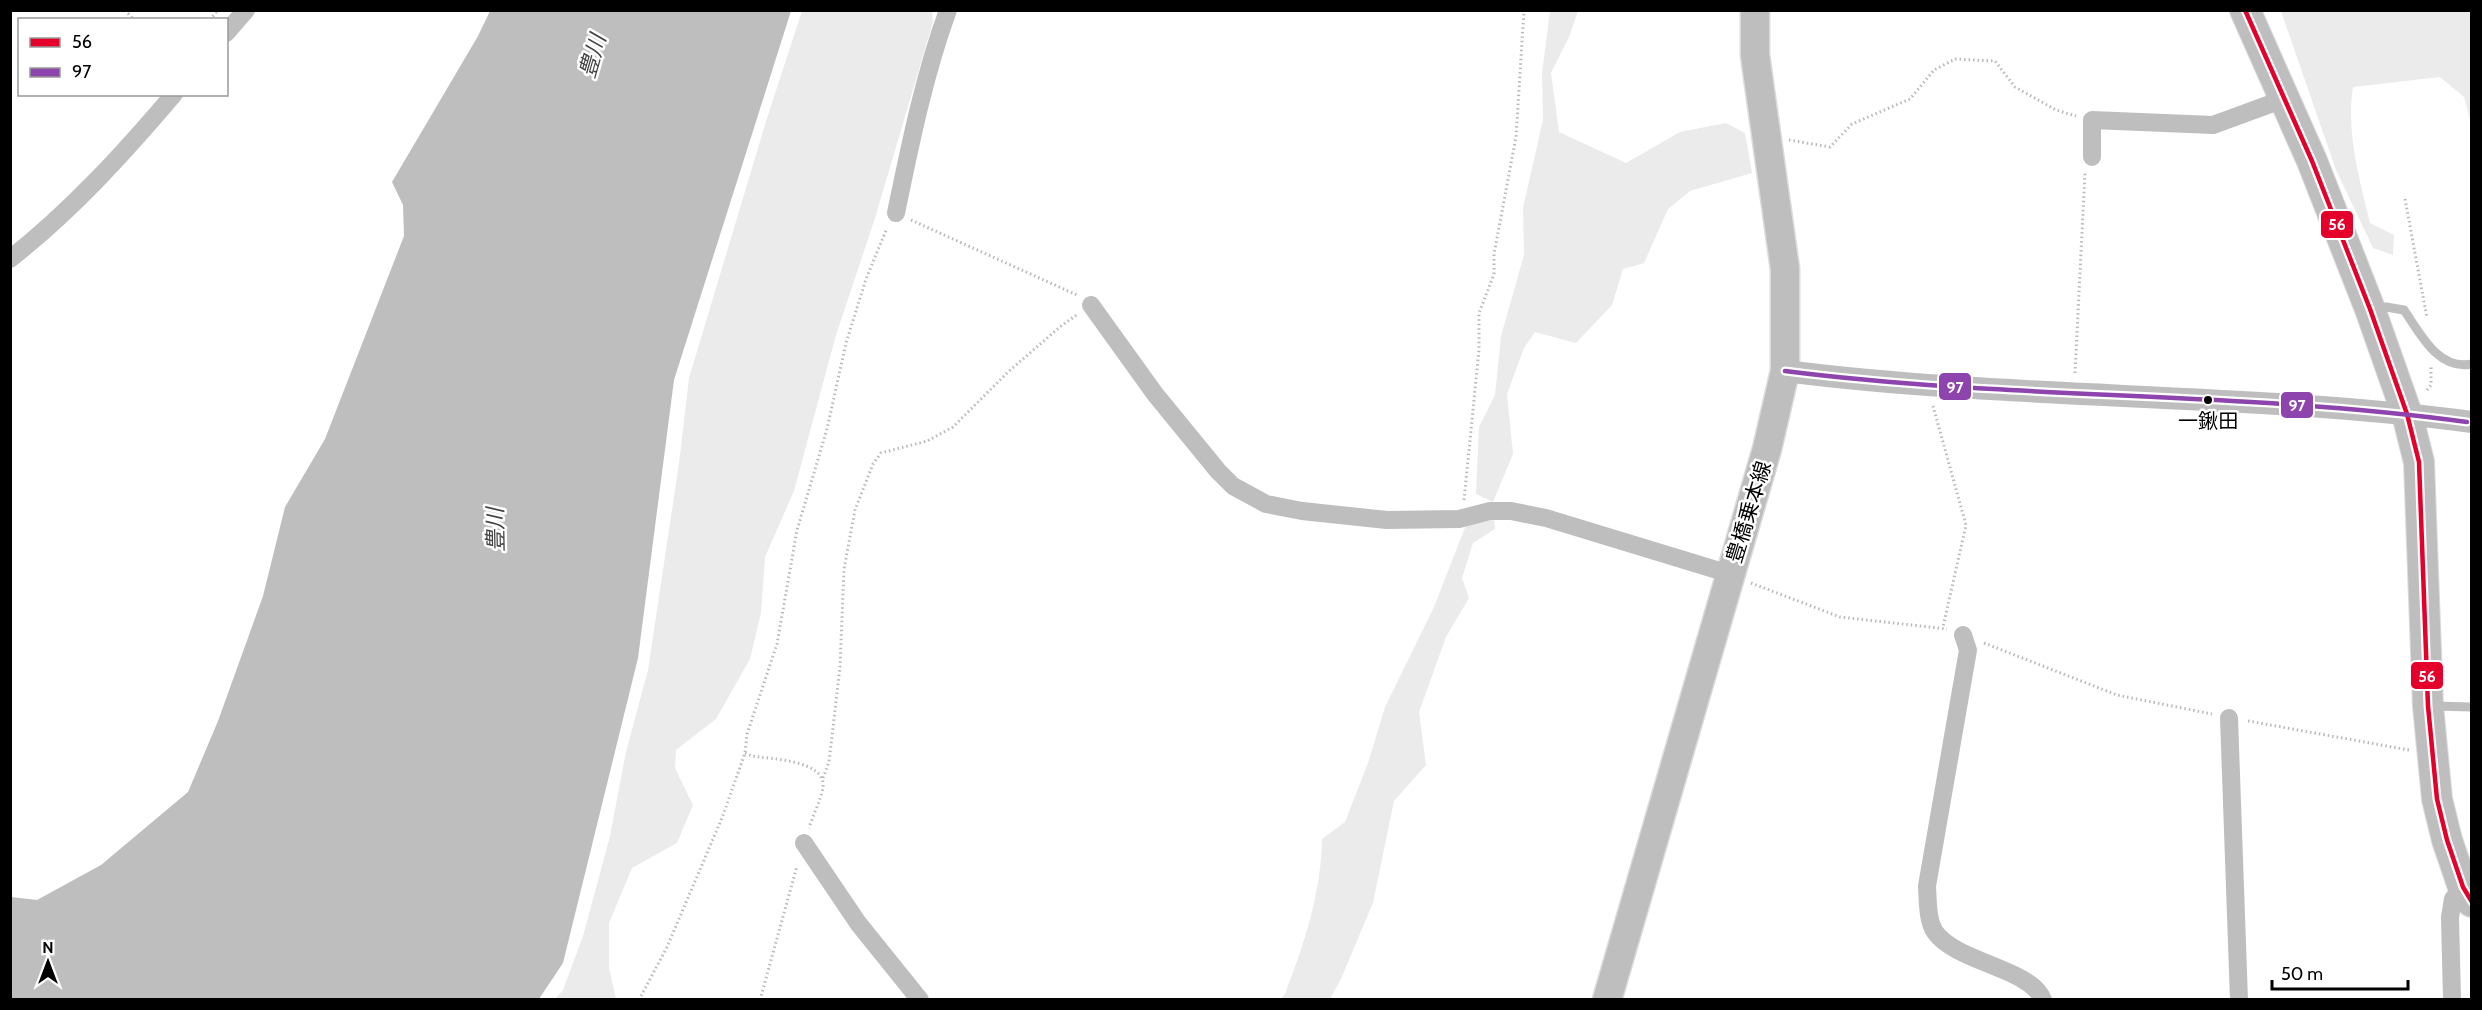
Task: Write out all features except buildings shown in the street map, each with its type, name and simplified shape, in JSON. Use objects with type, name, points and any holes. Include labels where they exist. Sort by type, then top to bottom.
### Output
[{"type":"highway","points":[[2245,10],[2312,161],[2370,309],[2407,414],[2419,462],[2428,706],[2437,799],[2447,840],[2467,895]]},
{"type":"main road","name":"豊橋乗本線","points":[[1608,999],[1767,449],[1785,371],[1785,268],[1755,55],[1755,10]]},
{"type":"street","points":[[228,31],[246,10]]},
{"type":"street","points":[[896,213],[912,139],[948,10]]},
{"type":"street","points":[[10,259],[40,235],[129,147],[172,96]]},
{"type":"street","points":[[2092,157],[2092,120],[2213,125],[2284,99]]},
{"type":"street","points":[[1091,305],[1155,394],[1233,486],[1266,504],[1302,511],[1388,520],[1459,519],[1490,512],[1511,512],[1546,518],[1730,574]]},
{"type":"street","points":[[1785,371],[1934,386],[2231,400],[2407,414],[2472,422]]},
{"type":"street","points":[[1964,635],[1968,650],[1927,886],[1928,909],[1934,930],[1949,946],[2025,980],[2040,991],[2043,999]]},
{"type":"street","points":[[2229,718],[2239,999]]},
{"type":"street","points":[[804,843],[858,923],[920,999]]},
{"type":"street","points":[[2452,999],[2450,917],[2453,899],[2467,895]]},
{"type":"lane","points":[[2370,309],[2386,307],[2404,310],[2430,347],[2447,362],[2459,366],[2472,364]]},
{"type":"lane","points":[[2428,706],[2472,707]]},
{"type":"path","points":[[1459,519],[1464,502],[1473,423],[1479,350],[1479,313],[1494,274],[1494,254],[1516,137],[1524,10]]},
{"type":"path","points":[[1767,136],[1830,147],[1852,124],[1910,99],[1934,70],[1955,59],[1995,61],[2015,87],[2056,110],[2092,120]]},
{"type":"path","points":[[2074,393],[2086,160],[2092,157]]},
{"type":"path","points":[[2405,199],[2424,296],[2430,347],[2431,385],[2427,390]]},
{"type":"path","points":[[639,999],[681,915],[722,818],[745,753],[747,734],[777,644],[796,530],[827,429],[846,343],[866,279],[896,213],[1083,297],[1091,305],[1061,326],[1017,364],[952,427],[927,441],[881,453],[873,464],[855,510],[843,569],[840,667],[829,762],[822,778],[822,788],[760,999]]},
{"type":"path","points":[[1934,386],[1931,401],[1966,525],[1943,627]]},
{"type":"path","points":[[1730,574],[1840,617],[1943,627],[2117,695],[2229,718],[2414,751],[2431,750]]},
{"type":"path","points":[[745,753],[803,764],[816,770],[822,778]]},
{"type":"shaded area","points":[[802,11],[932,11],[933,22],[875,218],[836,335],[794,491],[765,557],[761,613],[750,659],[716,719],[676,750],[675,768],[693,805],[677,843],[632,868],[609,923],[609,968],[616,999],[555,999],[563,990],[583,936],[610,836],[626,752],[648,670],[679,463],[689,378],[767,118]]},
{"type":"shaded area","points":[[1550,11],[1578,11],[1569,37],[1551,73],[1559,132],[1626,163],[1680,132],[1726,123],[1745,133],[1752,173],[1690,191],[1668,209],[1644,263],[1623,269],[1612,305],[1576,343],[1535,332],[1524,348],[1507,394],[1513,454],[1493,502],[1476,494],[1479,427],[1495,395],[1501,336],[1524,255],[1523,208],[1543,120],[1542,73]]},
{"type":"shaded area","points":[[2281,11],[2471,11],[2471,123],[2464,97],[2440,77],[2353,87],[2352,138],[2370,223],[2394,235],[2393,255],[2373,248],[2336,170]]},
{"type":"shaded area","points":[[1494,520],[1495,529],[1473,543],[1462,578],[1469,598],[1446,637],[1419,712],[1426,765],[1394,801],[1373,903],[1340,981],[1330,999],[1280,1000],[1285,994],[1292,975],[1315,899],[1322,839],[1345,822],[1368,763],[1385,707],[1434,607],[1466,525]]},
{"type":"water","name":"豊川","points":[[490,11],[791,11],[674,380],[638,658],[563,963],[539,999],[11,999],[11,897],[37,900],[101,865],[188,792],[218,721],[263,596],[285,507],[325,439],[404,236],[403,205],[392,182],[478,36]]},
{"type":"transit line","name":"56","points":[[2245,10],[2312,161],[2370,309],[2407,414],[2419,462],[2428,706],[2437,799],[2447,840],[2463,887],[2472,902]]},
{"type":"transit line","name":"97","points":[[1785,371],[1956,387],[2297,405],[2467,422]]},
{"type":"place","name":"一鍬田","points":[[2208,400]]}]
